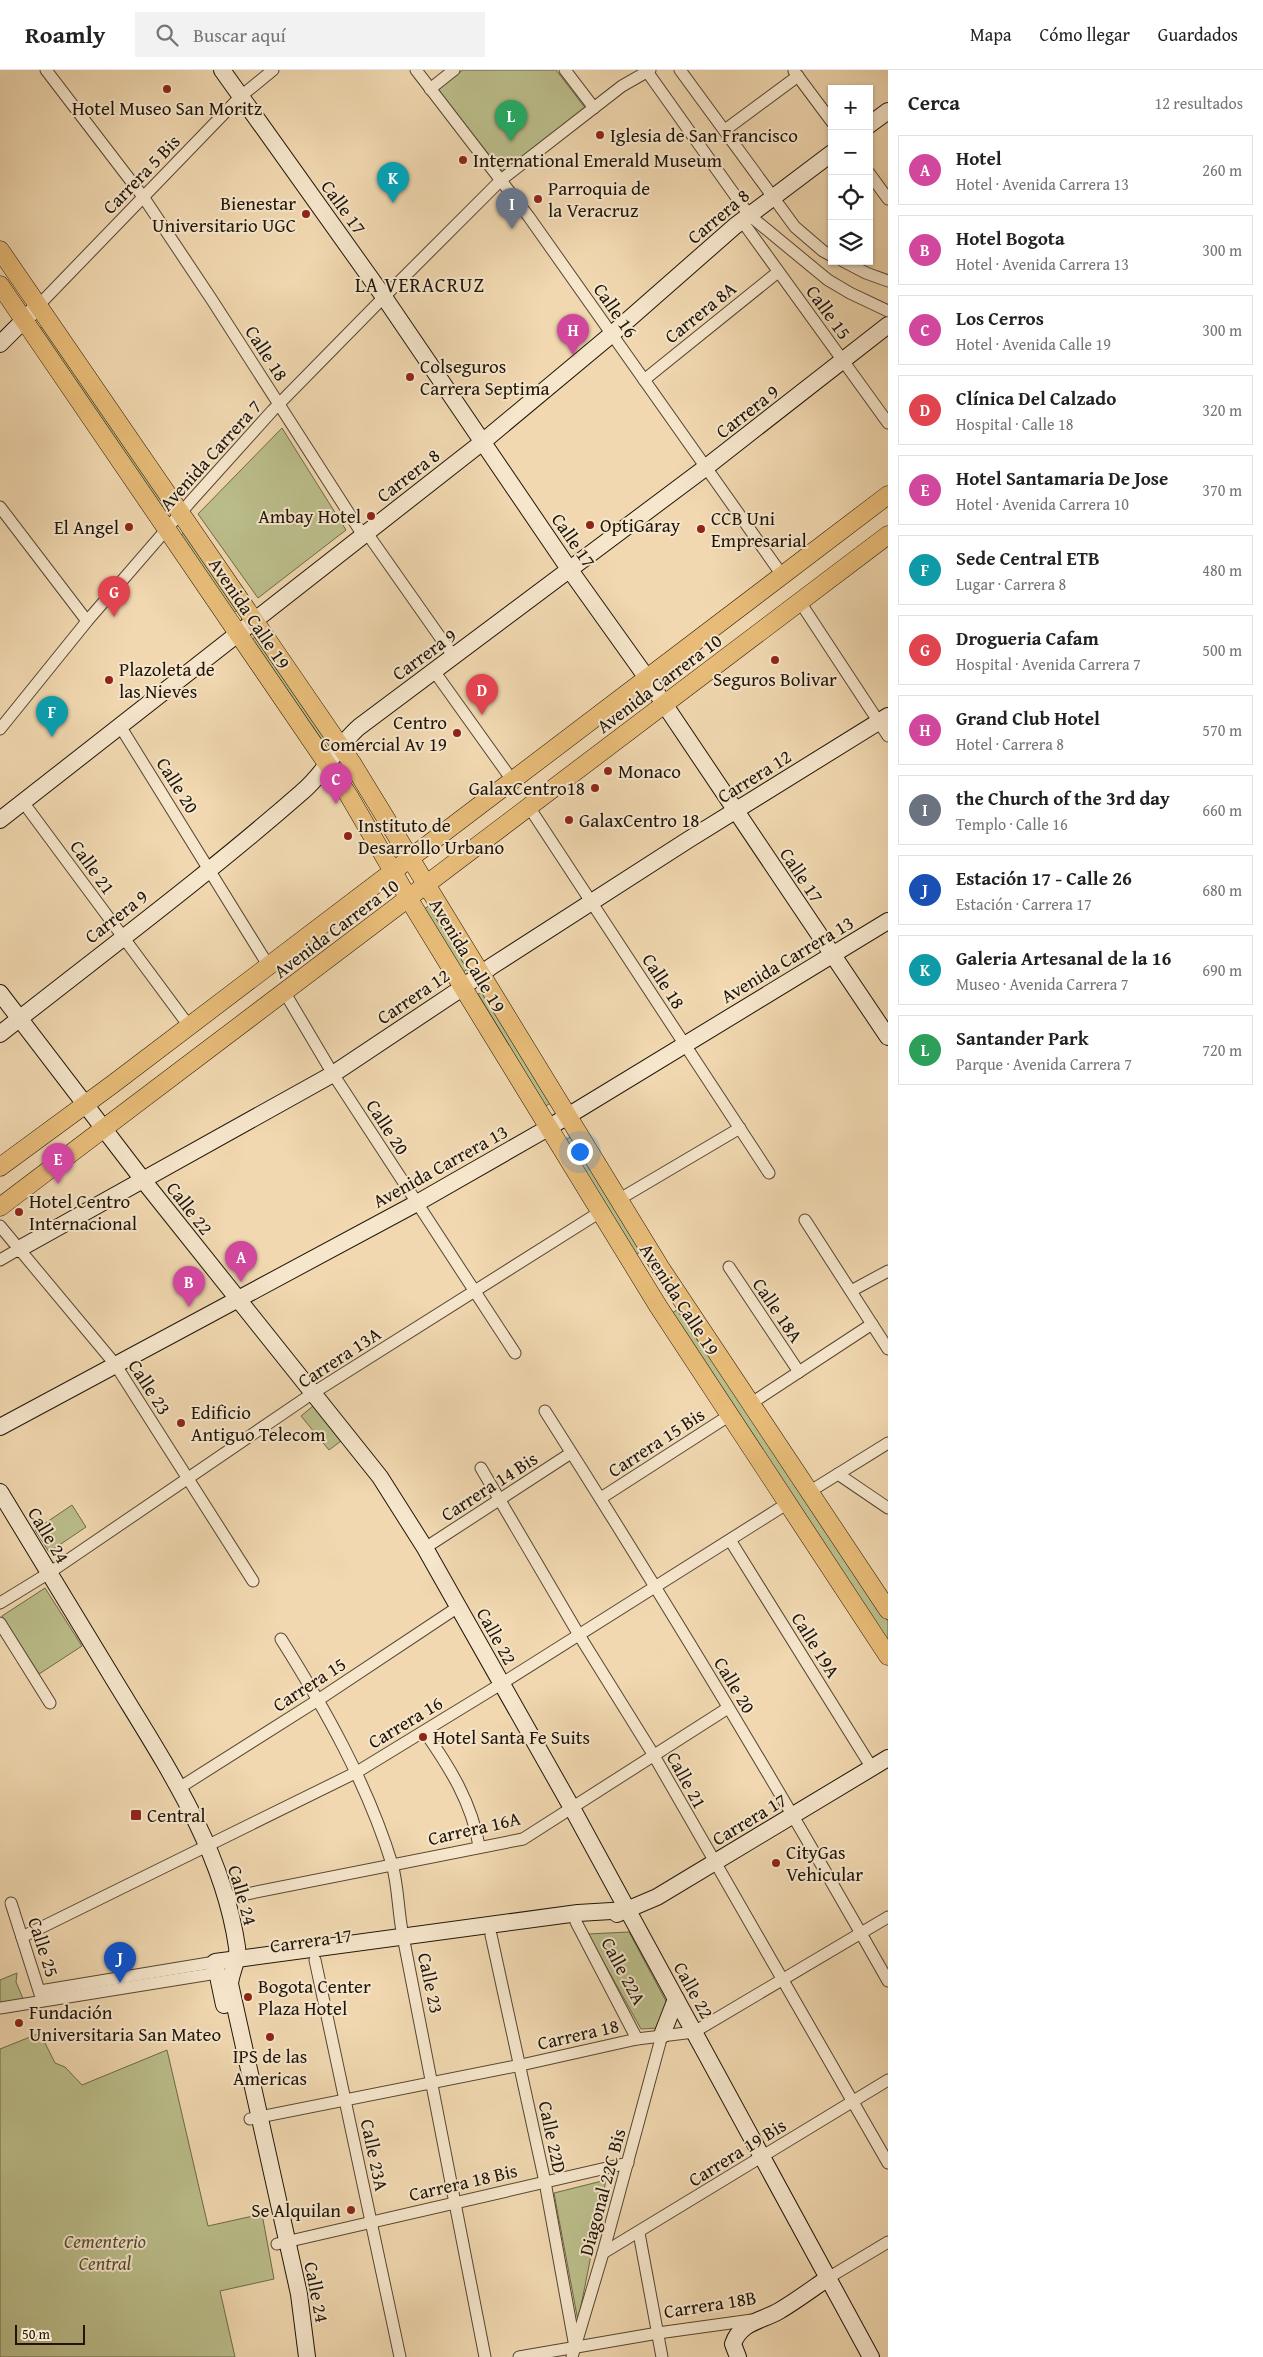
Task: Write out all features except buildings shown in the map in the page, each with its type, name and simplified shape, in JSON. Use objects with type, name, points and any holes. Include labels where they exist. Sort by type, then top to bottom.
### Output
[{"type":"main road","name":"Avenida Calle 19","points":[[0,250],[341,747],[677,1294],[888,1610]]},
{"type":"main road","name":"Avenida Calle 19","points":[[0,285],[355,806],[392,871],[600,1212],[888,1656]]},
{"type":"main road","name":"Avenida Carrera 10","points":[[0,1167],[86,1104],[888,495]]},
{"type":"main road","name":"Avenida Carrera 10","points":[[0,1207],[888,535]]},
{"type":"street","name":"Calle 18","points":[[46,70],[144,198],[364,534],[369,536],[454,657]]},
{"type":"street","name":"Calle 17","points":[[222,70],[384,297],[646,678],[888,1037]]},
{"type":"street","name":"Carrera 5 Bis","points":[[37,306],[144,198],[240,97],[273,70]]},
{"type":"street","name":"Calle 16","points":[[416,70],[500,180],[612,334],[782,575]]},
{"type":"street","points":[[430,88],[454,70]]},
{"type":"street","points":[[565,70],[594,108]]},
{"type":"street","points":[[680,70],[795,227],[828,254]]},
{"type":"street","points":[[647,71],[748,218],[828,280],[874,306],[888,311]]},
{"type":"street","name":"Avenida Carrera 7","points":[[0,729],[87,621],[180,514],[279,404],[384,297],[500,180],[622,86],[647,71]]},
{"type":"street","points":[[725,130],[796,73],[828,117]]},
{"type":"street","points":[[873,122],[888,111]]},
{"type":"street","name":"Carrera 8","points":[[0,820],[482,440],[612,334],[773,197],[828,156]]},
{"type":"street","points":[[870,175],[888,199]]},
{"type":"street","name":"Calle 15","points":[[748,218],[778,272],[888,424]]},
{"type":"street","points":[[851,265],[888,281]]},
{"type":"street","name":"Carrera 8A","points":[[644,380],[778,272]]},
{"type":"street","points":[[0,344],[37,306]]},
{"type":"street","name":"Carrera 9","points":[[0,1034],[209,869],[302,792],[328,765],[359,727],[706,468],[844,362],[888,325]]},
{"type":"street","points":[[0,507],[87,621]]},
{"type":"street","points":[[800,602],[884,719],[888,736]]},
{"type":"street","points":[[434,672],[512,780]]},
{"type":"street","name":"Carrera 12","points":[[0,1260],[332,1074],[463,988],[480,974],[735,811],[884,719]]},
{"type":"street","name":"Calle 20","points":[[120,726],[268,965]]},
{"type":"street","name":"Calle 21","points":[[23,802],[189,1026]]},
{"type":"street","name":"Calle 18","points":[[529,807],[770,1173]]},
{"type":"street","name":"Avenida Carrera 13","points":[[0,1427],[417,1203],[567,1117],[833,954],[887,925]]},
{"type":"street","name":"Calle 22","points":[[0,993],[236,1299],[314,1393],[380,1477],[425,1548],[572,1808],[871,2357]]},
{"type":"street","name":"Calle 20","points":[[285,993],[332,1074],[515,1352]]},
{"type":"street","points":[[618,1200],[740,1128]]},
{"type":"street","name":"Carrera 13A","points":[[0,1604],[49,1573],[314,1393],[600,1212]]},
{"type":"street","points":[[806,1220],[888,1349]]},
{"type":"street","name":"Calle 23","points":[[0,1226],[115,1364],[252,1581]]},
{"type":"street","name":"Calle 18A","points":[[729,1267],[799,1372]]},
{"type":"street","points":[[851,1291],[888,1270]]},
{"type":"street","points":[[750,1404],[872,1324]]},
{"type":"street","name":"Calle 20","points":[[545,1411],[601,1498],[794,1815],[888,1981]]},
{"type":"street","name":"Carrera 15 Bis","points":[[601,1498],[730,1415]]},
{"type":"street","points":[[809,1492],[888,1443]]},
{"type":"street","name":"Carrera 14 Bis","points":[[425,1548],[571,1452]]},
{"type":"street","name":"Calle 21","points":[[481,1468],[579,1635],[653,1754],[781,1980],[888,2163]]},
{"type":"street","points":[[838,1474],[888,1508]]},
{"type":"street","name":"Calle 24","points":[[0,1492],[179,1788],[207,1846],[226,1898],[237,1946],[225,1967],[254,2118],[282,2243],[296,2357]]},
{"type":"street","name":"Carrera 16","points":[[22,1937],[357,1772],[425,1732],[788,1503]]},
{"type":"street","name":"Calle 19A","points":[[730,1540],[872,1768]]},
{"type":"street","name":"Carrera 15","points":[[179,1788],[318,1700],[458,1607]]},
{"type":"street","points":[[0,1623],[50,1703]]},
{"type":"street","name":"Calle 23","points":[[281,1639],[318,1700],[357,1772],[392,1865],[404,1942],[433,2082],[485,2357]]},
{"type":"street","name":"Carrera 16A","points":[[226,1898],[479,1846],[523,1839],[653,1754],[728,1708]]},
{"type":"street","points":[[425,1732],[451,1770],[468,1804],[476,1825],[479,1846]]},
{"type":"street","name":"Carrera 17","points":[[0,2008],[42,2003],[225,1967],[315,1960],[404,1942],[491,1935],[576,1922],[628,1910],[657,1897],[888,1758]]},
{"type":"street","name":"Calle 25","points":[[12,1903],[40,1991],[42,2003]]},
{"type":"street","name":"Carrera 17","points":[[40,1991],[404,1942],[578,1913],[628,1910]]},
{"type":"street","name":"Carrera 18","points":[[254,2118],[521,2065],[637,2039],[694,2032],[888,1917]]},
{"type":"street","name":"Calle 22A","points":[[576,1922],[637,2039]]},
{"type":"street","name":"Calle 22D","points":[[491,1935],[521,2065],[545,2182],[574,2352]]},
{"type":"street","name":"Calle 23A","points":[[315,1960],[400,2357]]},
{"type":"street","points":[[662,2035],[676,2000]]},
{"type":"street","name":"Diagonal 22C Bis","points":[[574,2352],[604,2253],[662,2035]]},
{"type":"street","name":"Carrera 19 Bis","points":[[604,2253],[888,2080]]},
{"type":"street","name":"Carrera 18 Bis","points":[[282,2243],[628,2163]]},
{"type":"street","points":[[635,2235],[662,2357]]},
{"type":"street","name":"Carrera 18B","points":[[519,2357],[574,2352],[658,2333],[754,2320],[778,2312],[828,2278],[888,2242]]},
{"type":"street","name":"Calle 24","points":[[282,2243],[299,2294],[307,2357]]},
{"type":"street","points":[[738,2357],[734,2349],[734,2340],[754,2320]]},
{"type":"green space","points":[[463,70],[556,70],[586,109],[503,173],[438,89]]},
{"type":"green space","points":[[43,326],[166,503],[160,507],[36,331]]},
{"type":"green space","points":[[282,428],[346,530],[258,598],[198,514]]},
{"type":"green space","points":[[185,532],[239,609],[232,614],[178,537]]},
{"type":"green space","points":[[259,635],[328,735],[322,740],[252,639]]},
{"type":"green space","points":[[429,906],[468,969],[463,972],[424,909]]},
{"type":"green space","points":[[483,992],[552,1102],[546,1106],[478,994]]},
{"type":"green space","points":[[572,1136],[642,1251],[635,1255],[565,1140]]},
{"type":"green space","points":[[677,1310],[709,1357],[728,1380],[888,1621],[888,1641],[672,1313]]},
{"type":"green space","points":[[313,1406],[341,1441],[329,1450],[301,1416]]},
{"type":"green space","points":[[72,1505],[86,1527],[49,1552],[35,1530]]},
{"type":"green space","points":[[45,1588],[82,1646],[39,1674],[2,1616]]},
{"type":"green space","points":[[629,1932],[668,2005],[658,2028],[641,2029],[588,1934]]},
{"type":"green space","points":[[17,1973],[16,1982],[24,2001],[0,2004],[0,1980]]},
{"type":"green space","name":"Cementerio Central","points":[[40,2033],[55,2063],[65,2067],[82,2085],[167,2050],[208,2226],[262,2214],[274,2279],[220,2291],[235,2357],[0,2357],[0,2049]]},
{"type":"green space","points":[[606,2180],[578,2321],[554,2193]]},
{"type":"place","name":"Hotel Museo San Moritz","points":[[167,89]]},
{"type":"place","name":"Iglesia de San Francisco","points":[[600,135]]},
{"type":"place","name":"Santander Park","points":[[511,141]]},
{"type":"place","name":"International Emerald Museum","points":[[463,160]]},
{"type":"place","name":"Parroquia de la Veracruz","points":[[538,199]]},
{"type":"place","name":"Galeria Artesanal de la 16","points":[[393,203]]},
{"type":"place","name":"Bienestar Universitario UGC","points":[[306,214]]},
{"type":"place","name":"the Church of the 3rd day","points":[[512,229]]},
{"type":"place","name":"Grand Club Hotel","points":[[573,355]]},
{"type":"place","name":"Colseguros Carrera Septima","points":[[410,377]]},
{"type":"place","name":"Ambay Hotel","points":[[371,516]]},
{"type":"place","name":"OptiGaray","points":[[590,525]]},
{"type":"place","name":"El Angel","points":[[129,527]]},
{"type":"place","name":"CCB Uni Empresarial","points":[[701,529]]},
{"type":"place","name":"Drogueria Cafam","points":[[114,617]]},
{"type":"place","name":"Seguros Bolivar","points":[[775,660]]},
{"type":"place","name":"Plazoleta de las Nieves","points":[[109,680]]},
{"type":"place","name":"Clínica Del Calzado","points":[[482,715]]},
{"type":"place","name":"Centro Comercial Av 19","points":[[457,733]]},
{"type":"place","name":"Sede Central ETB","points":[[52,737]]},
{"type":"place","name":"Monaco","points":[[608,771]]},
{"type":"place","name":"GalaxCentro18","points":[[595,788]]},
{"type":"place","name":"Los Cerros","points":[[336,804]]},
{"type":"place","name":"GalaxCentro 18","points":[[569,820]]},
{"type":"place","name":"Instituto de Desarrollo Urbano","points":[[348,836]]},
{"type":"place","name":"Hotel Santamaria De Jose","points":[[58,1184]]},
{"type":"place","name":"Hotel Centro Internacional","points":[[19,1212]]},
{"type":"place","name":"Hotel","points":[[241,1282]]},
{"type":"place","name":"Hotel Bogota","points":[[189,1307]]},
{"type":"place","name":"Edificio Antiguo Telecom","points":[[181,1423]]},
{"type":"place","name":"Hotel Santa Fe Suits","points":[[423,1737]]},
{"type":"place","name":"Central","points":[[136,1815]]},
{"type":"place","name":"CityGas Vehicular","points":[[776,1863]]},
{"type":"place","name":"Estación 17 - Calle 26","points":[[120,1983]]},
{"type":"place","name":"Bogota Center Plaza Hotel","points":[[248,1997]]},
{"type":"place","name":"Fundación Universitaria San Mateo","points":[[19,2023]]},
{"type":"place","name":"IPS de las Americas","points":[[270,2037]]},
{"type":"place","name":"Se Alquilan","points":[[351,2210]]},
{"type":"district","name":"LA VERACRUZ","points":[[420,284]]}]
